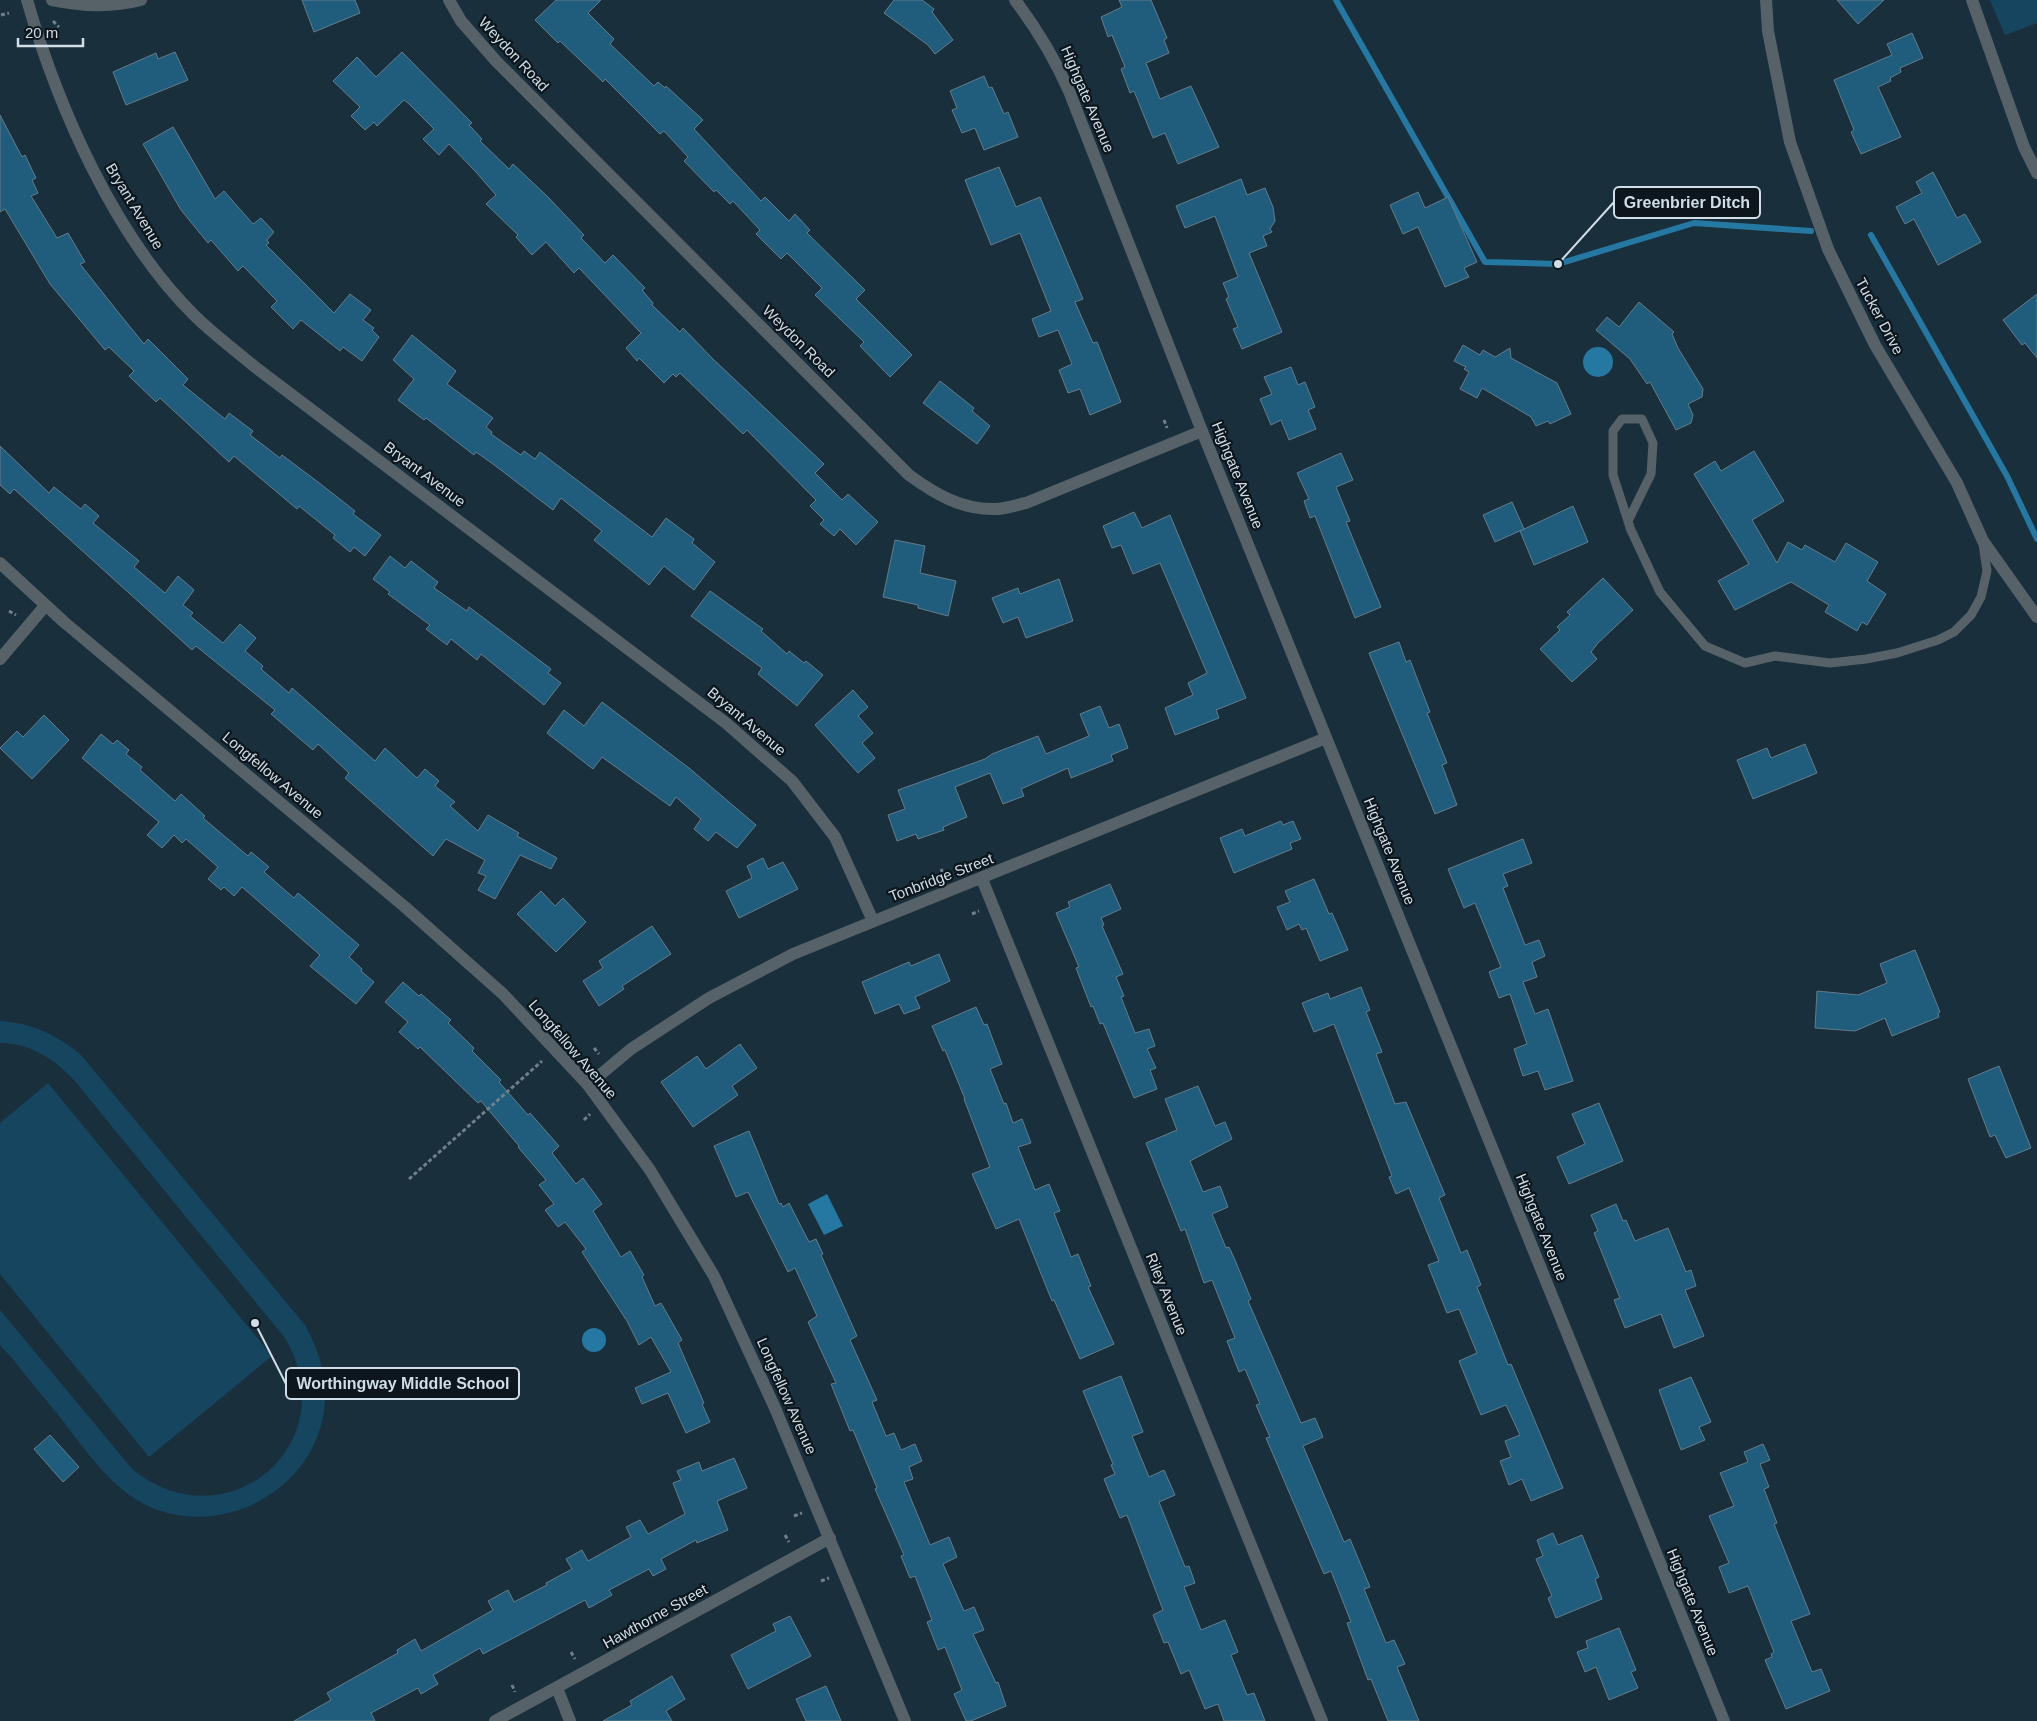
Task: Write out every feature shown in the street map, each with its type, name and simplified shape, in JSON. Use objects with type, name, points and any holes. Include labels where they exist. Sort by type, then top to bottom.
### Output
[{"type":"street","name":"Bryant Avenue","points":[[27,0],[40,45],[79,144],[140,250],[194,315],[255,367],[726,723],[792,781],[835,837],[873,921]]},
{"type":"street","points":[[52,0],[76,5],[118,6],[140,0]]},
{"type":"street","name":"Weydon Road","points":[[449,0],[461,21],[496,61],[909,475],[934,493],[963,505],[995,510],[1026,503],[1202,430]]},
{"type":"street","name":"Highgate Avenue","points":[[1014,0],[1056,60],[1202,430],[1724,1721]]},
{"type":"street","name":"Tucker Drive","points":[[1766,0],[1768,31],[1790,142],[1828,248],[1875,345],[1957,483],[1983,539],[2037,617]]},
{"type":"street","points":[[1972,0],[2024,147],[2037,173]]},
{"type":"street","name":"Longfellow Avenue","points":[[0,563],[45,606],[406,907],[503,994],[588,1085],[650,1170],[714,1276],[775,1408],[905,1721]]},
{"type":"street","points":[[0,659],[45,606]]},
{"type":"street","name":"Tonbridge Street","points":[[588,1085],[631,1049],[709,998],[793,954],[1326,738]]},
{"type":"street","name":"Riley Avenue","points":[[982,879],[1322,1721]]},
{"type":"street","name":"Hawthorne Street","points":[[495,1721],[830,1538]]},
{"type":"street","points":[[557,1688],[570,1721]]},
{"type":"lane","points":[[1628,521],[1651,474],[1654,443],[1642,419],[1622,419],[1613,431],[1613,475],[1628,521],[1660,592],[1699,640],[1705,646],[1745,663],[1775,656],[1830,663],[1866,659],[1897,653],[1938,640],[1954,632],[1970,616],[1981,597],[1987,571],[1983,539]]},
{"type":"path","points":[[1,15],[9,13]]},
{"type":"path","points":[[53,21],[59,27]]},
{"type":"path","points":[[1164,420],[1167,428]]},
{"type":"path","points":[[10,611],[16,615]]},
{"type":"path","points":[[594,1048],[600,1055]]},
{"type":"path","points":[[409,1179],[544,1059]]},
{"type":"path","points":[[584,1120],[591,1114]]},
{"type":"path","points":[[794,1516],[802,1513]]},
{"type":"path","points":[[785,1535],[790,1542]]},
{"type":"path","points":[[821,1581],[829,1578]]},
{"type":"path","points":[[571,1652],[576,1659]]},
{"type":"path","points":[[512,1685],[516,1693]]},
{"type":"shaded area","points":[[1990,0],[2037,0],[2037,23],[2005,35]]},
{"type":"shaded area","points":[[1598,347],[1609,351],[1613,362],[1609,373],[1598,377],[1587,373],[1583,362],[1587,351]]},
{"type":"shaded area","points":[[0,1021],[23,1024],[44,1031],[81,1055],[305,1325],[314,1343],[323,1371],[325,1400],[319,1431],[306,1459],[286,1482],[262,1500],[234,1511],[204,1517],[174,1514],[144,1504],[130,1496],[95,1462],[1,1346],[0,1310],[133,1470],[169,1490],[206,1496],[239,1489],[268,1472],[289,1446],[301,1413],[300,1377],[285,1338],[74,1080],[50,1059],[31,1049],[0,1043]]},
{"type":"shaded area","points":[[48,1083],[272,1356],[149,1457],[0,1274],[0,1123]]},
{"type":"shaded area","points":[[827,1194],[843,1226],[824,1235],[808,1204]]},
{"type":"shaded area","points":[[594,1328],[599,1329],[605,1335],[605,1345],[599,1351],[594,1352],[589,1351],[583,1345],[582,1340],[583,1335],[589,1329]]},
{"type":"building","points":[[302,0],[355,0],[360,13],[314,32]]},
{"type":"building","points":[[556,0],[601,0],[588,13],[614,39],[610,44],[654,86],[658,82],[665,88],[666,86],[703,120],[694,129],[761,201],[765,197],[789,221],[795,214],[810,230],[807,233],[865,290],[856,299],[912,355],[890,377],[860,346],[864,342],[815,295],[822,288],[787,253],[781,259],[756,234],[760,230],[733,201],[730,204],[716,190],[714,192],[684,161],[688,157],[664,131],[660,134],[605,79],[603,82],[535,20]]},
{"type":"building","points":[[894,0],[922,0],[934,9],[932,12],[953,40],[935,54],[928,45],[884,13]]},
{"type":"building","points":[[1119,0],[1151,0],[1167,38],[1164,40],[1169,53],[1146,63],[1160,99],[1191,86],[1219,147],[1178,164],[1165,133],[1153,138],[1134,91],[1130,93],[1121,69],[1125,67],[1112,35],[1108,37],[1101,17],[1122,7]]},
{"type":"building","points":[[1837,0],[1884,0],[1858,24]]},
{"type":"building","points":[[1912,33],[1923,58],[1900,68],[1901,72],[1890,78],[1891,81],[1878,87],[1901,137],[1861,154],[1851,132],[1854,130],[1834,80],[1892,55],[1887,44]]},
{"type":"building","points":[[175,52],[188,80],[126,105],[113,72],[156,53],[158,59]]},
{"type":"building","points":[[402,52],[472,123],[469,125],[482,139],[480,141],[509,169],[513,164],[547,196],[584,235],[581,238],[605,263],[613,255],[645,288],[642,290],[653,303],[652,305],[680,332],[683,328],[824,464],[815,473],[842,500],[848,494],[878,522],[856,545],[840,529],[834,536],[820,524],[824,520],[810,506],[816,500],[747,430],[743,434],[680,373],[676,377],[673,374],[664,383],[639,358],[637,361],[626,348],[641,333],[579,268],[574,273],[546,242],[532,255],[516,237],[518,235],[486,204],[496,195],[475,171],[449,144],[439,155],[423,139],[434,129],[408,103],[404,100],[377,126],[374,122],[365,130],[351,116],[360,107],[333,81],[357,57],[376,77]]},
{"type":"building","points":[[984,76],[989,88],[992,87],[1004,114],[1008,112],[1018,137],[984,150],[975,128],[962,133],[952,110],[957,108],[950,91]]},
{"type":"building","points":[[0,115],[22,157],[25,155],[36,178],[32,180],[38,193],[31,196],[57,238],[68,233],[85,262],[80,264],[144,344],[148,339],[188,379],[183,385],[225,419],[229,413],[253,431],[250,435],[280,458],[282,455],[318,482],[355,511],[353,514],[381,535],[365,556],[354,547],[350,552],[333,538],[335,535],[299,506],[297,509],[234,456],[229,462],[160,398],[156,402],[129,376],[134,371],[109,347],[105,350],[50,284],[5,209],[0,212]]},
{"type":"building","points":[[173,127],[215,199],[224,191],[253,224],[261,218],[274,232],[267,240],[269,243],[266,245],[334,313],[350,294],[371,310],[363,320],[374,328],[372,330],[379,337],[362,361],[343,347],[340,351],[301,320],[293,329],[271,307],[277,301],[243,266],[238,271],[211,240],[208,243],[181,210],[143,144]]},
{"type":"building","points":[[999,167],[1016,207],[1040,197],[1083,299],[1075,302],[1093,343],[1097,342],[1121,402],[1090,415],[1080,389],[1068,393],[1059,370],[1072,364],[1058,330],[1039,337],[1032,319],[1051,311],[1020,233],[991,245],[965,180]]},
{"type":"building","points":[[1933,172],[1957,218],[1965,214],[1981,242],[1938,265],[1914,219],[1905,224],[1896,207],[1922,193],[1916,182]]},
{"type":"building","points":[[1241,179],[1247,195],[1265,188],[1273,207],[1275,221],[1270,229],[1272,232],[1263,236],[1267,246],[1249,253],[1282,332],[1242,349],[1233,329],[1238,327],[1226,299],[1229,297],[1223,283],[1238,277],[1215,216],[1185,228],[1176,206]]},
{"type":"building","points":[[1418,192],[1425,208],[1448,197],[1477,262],[1464,268],[1469,277],[1445,287],[1418,227],[1403,234],[1390,205]]},
{"type":"building","points":[[2037,294],[2037,358],[2025,343],[2022,345],[2003,320]]},
{"type":"building","points":[[1639,302],[1674,332],[1672,334],[1678,348],[1703,389],[1702,397],[1688,404],[1693,415],[1691,423],[1676,430],[1650,382],[1647,384],[1630,359],[1596,330],[1607,317],[1619,327]]},
{"type":"building","points":[[412,335],[456,371],[447,384],[493,418],[486,427],[492,432],[491,434],[521,455],[524,451],[535,459],[540,452],[652,537],[666,518],[694,539],[692,543],[715,562],[694,590],[664,566],[649,585],[594,540],[602,531],[561,498],[553,510],[493,464],[476,452],[474,455],[426,418],[424,420],[398,400],[414,379],[393,360]]},
{"type":"building","points":[[1463,345],[1480,355],[1483,350],[1495,357],[1510,348],[1511,358],[1557,383],[1571,414],[1550,424],[1548,421],[1536,426],[1531,417],[1482,388],[1477,398],[1460,389],[1469,372],[1464,369],[1466,367],[1454,361]]},
{"type":"building","points":[[1291,367],[1298,385],[1305,382],[1315,407],[1308,410],[1316,429],[1289,440],[1281,420],[1271,425],[1260,399],[1272,394],[1264,377]]},
{"type":"building","points":[[940,381],[974,408],[972,411],[990,426],[977,444],[923,403]]},
{"type":"building","points":[[0,446],[49,493],[54,487],[81,509],[85,504],[99,516],[93,523],[139,561],[134,567],[165,593],[178,576],[194,590],[183,605],[193,613],[190,616],[223,643],[240,624],[256,638],[245,651],[263,666],[261,669],[289,693],[292,688],[375,761],[385,748],[417,778],[425,769],[439,781],[435,786],[455,802],[450,806],[478,831],[488,815],[519,833],[517,836],[557,858],[551,869],[520,855],[495,899],[478,890],[486,876],[478,873],[485,860],[446,839],[433,856],[345,778],[349,773],[318,744],[313,750],[271,714],[275,710],[196,646],[192,650],[14,489],[10,494],[0,485]]},
{"type":"building","points":[[1754,451],[1784,501],[1752,520],[1777,563],[1788,542],[1802,550],[1805,545],[1835,562],[1846,543],[1878,562],[1867,581],[1886,594],[1867,625],[1862,622],[1857,631],[1825,612],[1829,605],[1791,582],[1735,610],[1718,581],[1749,564],[1694,474],[1715,461],[1721,471]]},
{"type":"building","points":[[1341,453],[1353,480],[1336,487],[1350,521],[1346,522],[1381,607],[1355,618],[1315,516],[1310,518],[1304,501],[1309,499],[1297,473]]},
{"type":"building","points":[[1512,502],[1524,529],[1495,542],[1483,515]]},
{"type":"building","points":[[1573,506],[1588,542],[1534,565],[1520,531]]},
{"type":"building","points":[[1134,512],[1142,528],[1170,515],[1246,698],[1216,710],[1219,718],[1175,735],[1165,708],[1193,695],[1188,683],[1207,673],[1160,563],[1133,574],[1121,545],[1112,548],[1103,526]]},
{"type":"building","points":[[895,540],[925,546],[920,573],[956,581],[948,616],[918,608],[918,605],[883,597]]},
{"type":"building","points":[[390,556],[405,568],[411,561],[438,582],[434,588],[467,611],[469,607],[551,669],[548,673],[561,683],[544,705],[481,654],[477,660],[451,639],[447,645],[426,629],[430,625],[388,594],[390,592],[373,579]]},
{"type":"building","points":[[1603,578],[1633,610],[1598,643],[1591,652],[1597,659],[1572,682],[1540,649],[1560,630],[1557,627],[1570,615],[1567,612]]},
{"type":"building","points":[[1059,579],[1073,621],[1026,638],[1018,617],[1003,623],[992,598],[1018,588],[1020,594]]},
{"type":"building","points":[[710,591],[763,629],[761,631],[787,654],[789,651],[804,663],[806,661],[823,675],[797,706],[758,674],[762,668],[691,616]]},
{"type":"building","points":[[1399,642],[1406,662],[1410,660],[1430,712],[1427,713],[1447,763],[1442,765],[1457,805],[1435,814],[1369,653]]},
{"type":"building","points":[[853,690],[868,707],[858,716],[873,733],[862,743],[875,758],[858,773],[815,725]]},
{"type":"building","points":[[602,702],[689,768],[756,825],[737,848],[716,832],[708,841],[694,829],[701,819],[676,797],[670,806],[602,757],[593,769],[547,733],[564,710],[584,726]]},
{"type":"building","points":[[1100,706],[1109,728],[1119,724],[1128,748],[1111,755],[1113,761],[1071,778],[1068,768],[1021,789],[1024,796],[1003,804],[990,773],[955,787],[967,817],[943,827],[944,830],[918,839],[916,834],[897,841],[888,815],[905,809],[898,790],[985,759],[992,754],[1038,736],[1046,754],[1089,736],[1080,714]]},
{"type":"building","points":[[44,715],[69,740],[32,779],[0,748],[17,731],[23,737]]},
{"type":"building","points":[[101,734],[113,744],[117,740],[129,750],[126,754],[142,767],[140,770],[175,801],[181,794],[205,816],[203,818],[248,856],[251,852],[269,867],[264,872],[294,898],[298,893],[359,945],[349,957],[374,982],[356,1004],[310,966],[320,955],[242,887],[234,896],[224,887],[221,890],[208,879],[218,867],[186,839],[182,843],[174,835],[162,848],[147,835],[159,822],[82,758]]},
{"type":"building","points":[[1805,744],[1817,773],[1753,799],[1737,760],[1767,748],[1771,758]]},
{"type":"building","points":[[1281,821],[1283,825],[1293,821],[1301,839],[1290,843],[1292,849],[1234,873],[1220,838],[1242,829],[1245,836]]},
{"type":"building","points":[[1523,839],[1532,863],[1503,874],[1508,886],[1503,888],[1525,945],[1539,940],[1545,956],[1532,962],[1537,977],[1523,982],[1535,1014],[1548,1009],[1573,1081],[1545,1090],[1538,1071],[1523,1076],[1514,1049],[1527,1044],[1510,994],[1499,998],[1489,972],[1501,967],[1475,903],[1464,908],[1448,869]]},
{"type":"building","points":[[763,858],[768,869],[783,862],[798,889],[739,918],[726,891],[752,878],[747,866]]},
{"type":"building","points":[[1314,879],[1329,914],[1332,913],[1348,950],[1320,961],[1306,928],[1302,930],[1299,924],[1287,930],[1277,907],[1290,902],[1285,891]]},
{"type":"building","points":[[1110,884],[1121,909],[1101,918],[1104,925],[1102,926],[1123,974],[1116,977],[1124,996],[1121,997],[1135,1033],[1149,1029],[1155,1046],[1147,1049],[1156,1068],[1150,1070],[1157,1089],[1134,1098],[1103,1023],[1100,1024],[1093,1006],[1091,1007],[1076,968],[1079,967],[1056,913],[1070,907],[1068,902]]},
{"type":"building","points":[[541,891],[555,906],[563,898],[586,922],[556,952],[517,914]]},
{"type":"building","points":[[652,926],[671,954],[622,986],[624,989],[599,1006],[583,981],[603,968],[599,961]]},
{"type":"building","points":[[1915,950],[1940,1012],[1938,1013],[1939,1017],[1892,1036],[1885,1018],[1855,1031],[1815,1028],[1817,991],[1858,995],[1887,983],[1880,964]]},
{"type":"building","points":[[939,954],[950,981],[915,997],[920,1008],[904,1014],[899,1004],[875,1014],[862,982],[909,962],[911,966]]},
{"type":"building","points":[[403,982],[419,996],[421,994],[451,1020],[448,1023],[474,1048],[472,1051],[501,1080],[499,1082],[528,1115],[530,1113],[559,1146],[552,1153],[576,1184],[583,1178],[602,1204],[593,1211],[621,1257],[630,1251],[644,1275],[642,1277],[655,1306],[661,1303],[682,1340],[678,1343],[704,1403],[702,1404],[710,1422],[686,1433],[668,1393],[642,1404],[635,1388],[671,1372],[651,1337],[639,1345],[627,1321],[582,1252],[586,1249],[565,1222],[558,1227],[545,1210],[554,1204],[539,1185],[546,1180],[519,1146],[481,1101],[478,1103],[420,1047],[418,1049],[399,1032],[408,1022],[385,1002]]},
{"type":"building","points":[[1361,987],[1370,1010],[1366,1012],[1382,1052],[1376,1054],[1395,1104],[1406,1102],[1445,1195],[1439,1198],[1461,1253],[1467,1250],[1481,1285],[1477,1287],[1508,1365],[1511,1364],[1563,1488],[1531,1501],[1522,1479],[1509,1485],[1500,1461],[1511,1457],[1505,1441],[1520,1435],[1506,1405],[1481,1415],[1459,1361],[1477,1353],[1459,1309],[1447,1313],[1428,1265],[1439,1261],[1409,1188],[1396,1194],[1389,1177],[1392,1176],[1334,1024],[1314,1032],[1302,1003],[1328,993],[1330,999]]},
{"type":"building","points":[[976,1007],[984,1025],[987,1024],[1002,1064],[990,1069],[1004,1104],[1006,1103],[1013,1123],[1022,1119],[1031,1143],[1018,1147],[1035,1190],[1049,1184],[1060,1211],[1054,1213],[1071,1257],[1078,1254],[1091,1286],[1088,1287],[1114,1344],[1080,1359],[1054,1300],[1052,1301],[1019,1219],[996,1229],[972,1174],[990,1167],[945,1050],[943,1051],[932,1026]]},
{"type":"building","points":[[740,1044],[757,1068],[732,1086],[738,1095],[693,1127],[661,1082],[697,1056],[706,1069]]},
{"type":"building","points":[[1999,1066],[2031,1148],[2006,1158],[1995,1135],[1990,1137],[1968,1079]]},
{"type":"building","points":[[1198,1086],[1215,1126],[1225,1122],[1232,1139],[1190,1161],[1203,1192],[1220,1186],[1228,1207],[1212,1214],[1226,1248],[1229,1247],[1235,1260],[1251,1299],[1248,1301],[1301,1423],[1315,1418],[1323,1437],[1303,1446],[1344,1542],[1350,1539],[1370,1587],[1364,1589],[1386,1643],[1394,1640],[1405,1664],[1397,1667],[1419,1721],[1388,1721],[1371,1679],[1368,1680],[1347,1623],[1351,1622],[1331,1571],[1324,1574],[1266,1438],[1270,1437],[1256,1405],[1260,1404],[1245,1369],[1239,1372],[1227,1341],[1235,1338],[1212,1280],[1204,1283],[1185,1229],[1181,1231],[1146,1143],[1177,1130],[1165,1099]]},
{"type":"building","points":[[1599,1103],[1623,1161],[1569,1184],[1557,1157],[1585,1144],[1572,1114]]},
{"type":"building","points":[[749,1131],[779,1204],[781,1203],[783,1207],[789,1203],[809,1242],[816,1239],[823,1254],[821,1255],[857,1336],[850,1340],[877,1400],[872,1402],[886,1436],[894,1433],[901,1450],[915,1444],[922,1461],[909,1467],[913,1479],[904,1482],[930,1545],[949,1537],[957,1557],[943,1564],[964,1611],[974,1607],[984,1630],[973,1634],[996,1683],[998,1682],[1006,1706],[971,1721],[966,1721],[954,1694],[962,1690],[945,1647],[938,1650],[927,1622],[932,1620],[915,1576],[910,1578],[901,1556],[904,1555],[875,1489],[877,1488],[853,1430],[850,1431],[831,1384],[836,1383],[808,1322],[817,1316],[795,1268],[788,1272],[748,1192],[736,1197],[714,1146]]},
{"type":"building","points":[[1616,1204],[1623,1221],[1626,1220],[1635,1241],[1668,1228],[1686,1272],[1691,1270],[1696,1286],[1685,1290],[1704,1336],[1674,1348],[1661,1314],[1625,1328],[1614,1300],[1620,1298],[1594,1233],[1598,1231],[1591,1215]]},
{"type":"building","points":[[1121,1376],[1143,1432],[1132,1436],[1149,1477],[1164,1470],[1175,1495],[1159,1502],[1185,1567],[1189,1566],[1195,1583],[1184,1587],[1201,1630],[1225,1620],[1238,1652],[1231,1655],[1247,1695],[1254,1693],[1265,1721],[1224,1721],[1218,1704],[1205,1709],[1189,1670],[1181,1674],[1168,1642],[1164,1643],[1153,1615],[1163,1610],[1127,1515],[1120,1518],[1104,1479],[1115,1474],[1111,1465],[1113,1464],[1083,1391]]},
{"type":"building","points":[[1691,1377],[1711,1422],[1699,1427],[1705,1440],[1681,1450],[1659,1390]]},
{"type":"building","points":[[50,1435],[79,1467],[63,1482],[34,1449]]},
{"type":"building","points":[[1763,1444],[1770,1460],[1760,1464],[1769,1487],[1764,1489],[1777,1523],[1774,1524],[1810,1614],[1791,1621],[1812,1672],[1821,1669],[1830,1691],[1786,1709],[1765,1660],[1772,1657],[1771,1654],[1774,1652],[1748,1586],[1729,1593],[1719,1567],[1729,1563],[1709,1516],[1734,1506],[1720,1473],[1748,1462],[1744,1452]]},
{"type":"building","points":[[734,1458],[747,1488],[717,1501],[728,1530],[697,1543],[696,1540],[661,1559],[666,1569],[653,1576],[649,1569],[609,1590],[612,1595],[589,1608],[585,1600],[483,1654],[480,1648],[433,1675],[438,1684],[421,1694],[418,1688],[371,1713],[375,1721],[294,1721],[331,1700],[327,1693],[398,1653],[397,1650],[415,1639],[421,1651],[493,1610],[488,1601],[508,1590],[514,1602],[547,1585],[546,1583],[572,1569],[566,1559],[582,1550],[588,1561],[631,1537],[626,1527],[640,1520],[648,1534],[685,1514],[673,1483],[681,1480],[677,1471],[699,1462],[702,1471]]},
{"type":"building","points":[[1553,1533],[1558,1545],[1582,1535],[1599,1577],[1595,1579],[1602,1599],[1556,1618],[1548,1598],[1552,1596],[1536,1559],[1543,1556],[1537,1540]]},
{"type":"building","points":[[790,1616],[811,1656],[748,1689],[731,1655],[776,1631],[773,1624]]},
{"type":"building","points":[[1619,1628],[1636,1670],[1631,1672],[1638,1688],[1609,1700],[1596,1667],[1585,1672],[1577,1652],[1588,1648],[1586,1641]]},
{"type":"building","points":[[672,1676],[685,1699],[666,1711],[672,1721],[603,1721],[632,1705],[630,1701]]},
{"type":"building","points":[[826,1686],[841,1721],[806,1721],[796,1699]]},
{"type":"waterway","points":[[1336,0],[1485,262],[1558,264],[1694,223],[1811,231]]},
{"type":"waterway","points":[[1871,235],[2007,476],[2037,539]]},
{"type":"place","name":"Greenbrier Ditch","points":[[1558,264]]},
{"type":"place","name":"Worthingway Middle School","points":[[255,1323]]}]
